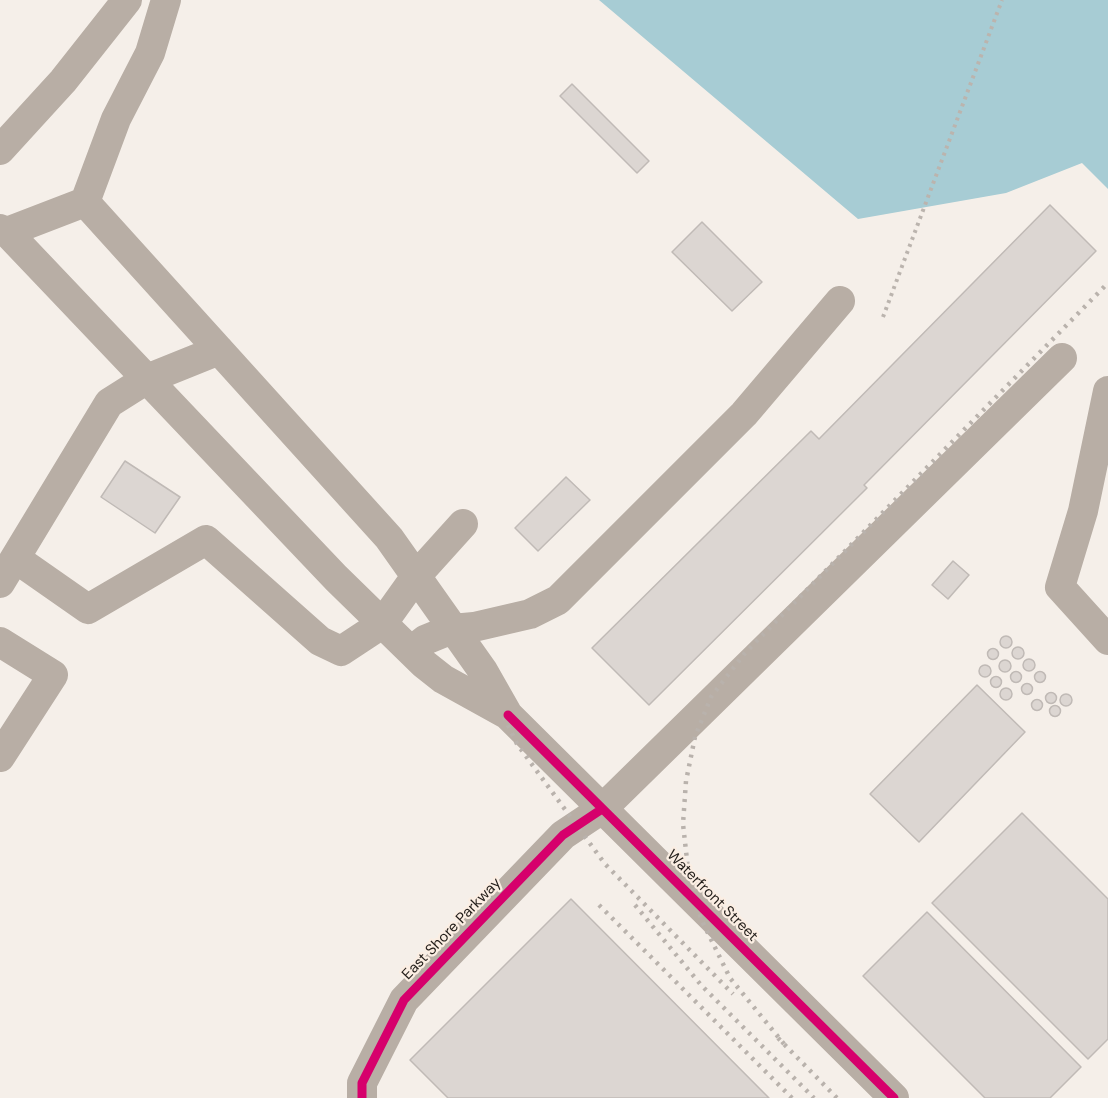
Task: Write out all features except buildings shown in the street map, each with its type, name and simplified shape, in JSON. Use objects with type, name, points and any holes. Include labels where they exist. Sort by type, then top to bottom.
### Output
[{"type":"street","points":[[0,150],[63,81],[127,0]]},
{"type":"street","points":[[85,202],[116,119],[150,53],[166,0]]},
{"type":"street","points":[[85,202],[3,231],[382,624],[443,679],[508,715]]},
{"type":"street","points":[[85,202],[389,538],[483,671],[508,715]]},
{"type":"street","points":[[411,651],[425,640],[452,629],[474,627],[530,614],[558,600],[744,414],[840,301]]},
{"type":"street","points":[[219,350],[147,379],[109,403],[8,571],[88,609],[206,540],[320,641],[341,651],[382,624],[417,575],[462,524]]},
{"type":"street","name":"East Shore Parkway","points":[[362,1098],[362,1083],[404,1000],[563,835],[602,808],[1062,358]]},
{"type":"street","points":[[1108,391],[1083,511],[1060,587],[1108,640]]},
{"type":"street","points":[[0,642],[53,675],[0,757]]},
{"type":"street","name":"Waterfront Street","points":[[508,715],[894,1098]]},
{"type":"path","points":[[883,317],[1002,0]]},
{"type":"water","points":[[599,0],[1108,0],[1108,189],[1082,163],[1006,193],[858,219]]},
{"type":"railway","points":[[784,1044],[730,978],[701,919],[688,869],[683,824],[686,781],[695,737],[711,697],[745,653],[1105,286]]},
{"type":"railway","points":[[504,717],[517,744],[605,864],[733,994]]},
{"type":"railway","points":[[599,905],[792,1098]]},
{"type":"railway","points":[[635,905],[701,985],[814,1098]]},
{"type":"railway","points":[[778,1038],[837,1098]]},
{"type":"cycle path","points":[[508,715],[894,1098]]},
{"type":"cycle path","points":[[362,1098],[362,1083],[404,1000],[563,835],[602,809]]}]
